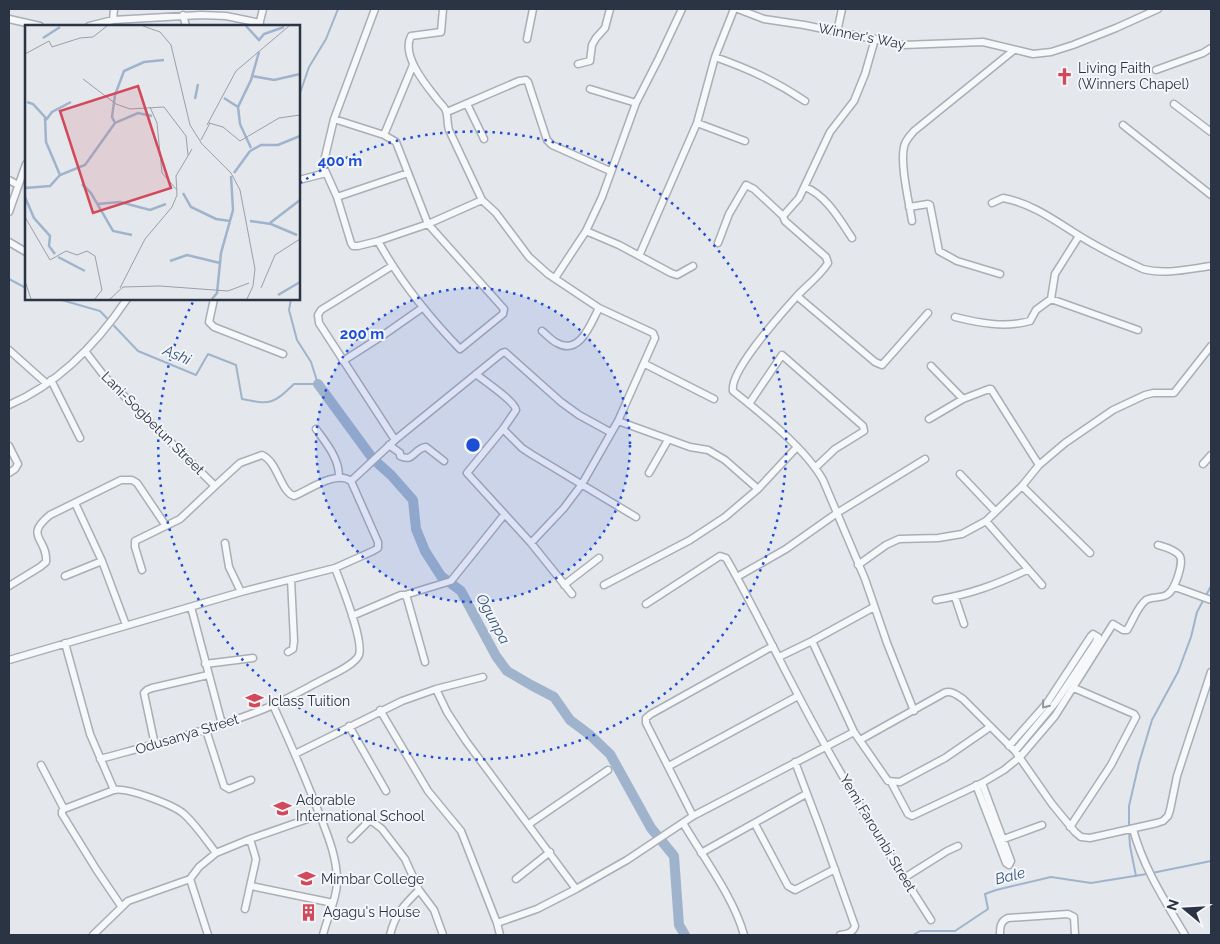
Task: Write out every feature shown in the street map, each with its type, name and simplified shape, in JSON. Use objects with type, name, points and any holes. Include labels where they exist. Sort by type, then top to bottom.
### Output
[{"type":"street","points":[[113,20],[114,9]]},
{"type":"street","points":[[93,25],[113,20],[183,15],[226,16],[259,24],[263,9]]},
{"type":"street","points":[[375,9],[334,119],[325,157],[324,168],[337,197],[351,243],[354,246],[358,246],[378,241],[428,224],[482,200]]},
{"type":"street","points":[[443,9],[441,32],[414,35],[409,38],[409,50],[413,65],[447,112],[449,130],[482,200],[496,213],[530,257],[543,270],[599,308],[653,332],[655,338],[618,421],[582,484],[564,508],[531,543]]},
{"type":"street","points":[[527,39],[533,9]]},
{"type":"street","points":[[578,64],[590,61],[592,45],[605,28],[610,9]]},
{"type":"street","points":[[555,278],[586,231],[602,197],[636,103],[682,9]]},
{"type":"street","points":[[639,256],[697,123],[715,57],[734,9]]},
{"type":"street","name":"Winner's Way","points":[[738,9],[764,19],[911,45],[983,42],[1033,54],[1051,52],[1116,28],[1158,9]]},
{"type":"street","points":[[837,32],[842,9]]},
{"type":"street","points":[[183,15],[186,25]]},
{"type":"street","points":[[9,19],[36,25]]},
{"type":"street","points":[[783,216],[799,198],[830,132],[854,101],[865,74],[874,39]]},
{"type":"street","points":[[1156,70],[1203,53],[1211,48]]},
{"type":"street","points":[[912,221],[903,159],[906,141],[914,131],[1014,50]]},
{"type":"street","points":[[715,57],[748,68],[805,101]]},
{"type":"street","points":[[384,135],[413,65]]},
{"type":"street","points":[[447,112],[519,81],[526,80],[547,140],[552,145],[610,171]]},
{"type":"street","points":[[590,89],[636,103]]},
{"type":"street","points":[[467,104],[484,139]]},
{"type":"street","points":[[1174,104],[1211,132]]},
{"type":"street","points":[[334,119],[384,135],[396,142],[428,224],[504,312],[460,349],[422,308],[392,266],[378,241]]},
{"type":"street","points":[[697,123],[745,141]]},
{"type":"street","points":[[1123,125],[1211,195]]},
{"type":"street","points":[[9,212],[25,167]]},
{"type":"street","points":[[300,180],[326,173]]},
{"type":"street","points":[[337,197],[408,173]]},
{"type":"street","points":[[9,180],[18,185]]},
{"type":"street","points":[[718,243],[729,214],[746,185],[754,189],[783,216],[785,221],[828,260],[825,268],[797,296],[756,346],[733,381],[733,391],[797,447],[816,467],[824,480],[914,711]]},
{"type":"street","points":[[805,187],[811,189],[837,214],[852,238]]},
{"type":"street","points":[[992,203],[1003,198],[1021,202],[1043,213],[1079,236],[1154,272],[1211,266]]},
{"type":"street","points":[[910,207],[930,205],[939,251],[957,261],[1000,274]]},
{"type":"street","points":[[586,231],[677,275],[693,266]]},
{"type":"street","points":[[955,317],[981,324],[1020,324],[1030,321],[1036,310],[1051,299],[1055,274],[1079,236]]},
{"type":"street","points":[[9,242],[25,251]]},
{"type":"street","points":[[392,266],[319,312],[319,322],[395,440]]},
{"type":"street","points":[[797,296],[882,365],[928,313]]},
{"type":"street","points":[[1051,299],[1138,330]]},
{"type":"street","points":[[9,405],[28,396],[49,382],[85,351],[105,328],[124,300]]},
{"type":"street","points":[[214,300],[210,322],[214,327],[283,354]]},
{"type":"street","points":[[343,361],[422,308]]},
{"type":"street","points":[[542,330],[560,345],[576,345],[587,332],[599,308]]},
{"type":"street","points":[[858,565],[886,545],[899,539],[958,535],[986,520],[1022,486],[1039,465],[1081,431],[1113,410],[1145,395],[1174,393],[1211,346]]},
{"type":"street","points":[[9,350],[49,382],[80,438]]},
{"type":"street","name":"Lani-Sogbetun Street","points":[[85,351],[105,377],[215,486],[240,463],[262,455],[269,460],[288,492],[294,496],[339,476]]},
{"type":"street","points":[[351,481],[395,440],[505,352],[561,402],[579,415],[610,432]]},
{"type":"street","points":[[749,404],[782,355],[864,426],[864,431],[835,449],[816,467]]},
{"type":"street","points":[[644,364],[714,399]]},
{"type":"street","points":[[931,366],[963,399]]},
{"type":"street","points":[[476,374],[515,406],[516,410],[503,430],[467,473],[531,543],[572,594]]},
{"type":"street","points":[[929,418],[963,399],[991,389],[1039,465]]},
{"type":"street","points":[[618,421],[642,428],[668,440],[708,450],[725,460],[758,490]]},
{"type":"street","points":[[9,660],[241,592],[335,568],[373,552],[378,548],[378,542],[351,481],[339,476],[339,467],[316,429]]},
{"type":"street","points":[[503,430],[526,451],[636,517]]},
{"type":"street","points":[[649,472],[668,440]]},
{"type":"street","points":[[390,445],[400,453],[400,456],[407,458],[411,457],[421,448],[426,447],[444,461]]},
{"type":"street","points":[[9,446],[18,464],[9,473]]},
{"type":"street","points":[[604,585],[726,517],[758,490],[797,447]]},
{"type":"street","points":[[1203,464],[1211,455]]},
{"type":"street","points":[[737,577],[786,549],[837,513],[925,459]]},
{"type":"street","points":[[960,474],[995,511]]},
{"type":"street","points":[[9,586],[40,568],[46,562],[46,556],[36,532],[40,523],[50,515],[121,480],[132,480],[137,483],[166,526]]},
{"type":"street","points":[[142,570],[135,541],[180,519],[215,486]]},
{"type":"street","points":[[1022,486],[1090,553]]},
{"type":"street","points":[[75,503],[102,561],[126,625]]},
{"type":"street","points":[[352,616],[401,595],[449,582],[504,515]]},
{"type":"street","points":[[986,520],[1042,585]]},
{"type":"street","points":[[226,543],[229,567],[241,592]]},
{"type":"street","points":[[812,641],[854,732],[886,778],[891,782],[908,814],[912,816],[979,784],[1004,770],[1020,757],[1055,716],[1113,624],[1123,630],[1127,630],[1147,600],[1168,594],[1175,586],[1181,560],[1179,555],[1158,544]]},
{"type":"street","name":"Yemi Farounbi Street","points":[[646,604],[720,556],[726,558],[798,696],[904,878],[931,920]]},
{"type":"street","points":[[564,585],[599,558]]},
{"type":"street","points":[[65,576],[102,561]]},
{"type":"street","name":"Odusanya Street","points":[[100,759],[206,730],[273,705],[339,671],[357,659],[360,653],[360,646],[352,616],[335,568]]},
{"type":"street","points":[[936,600],[955,597],[1000,583],[1028,570]]},
{"type":"street","points":[[288,652],[293,649],[294,641],[291,579]]},
{"type":"street","points":[[1175,586],[1211,600]]},
{"type":"street","points":[[405,595],[408,598],[426,662]]},
{"type":"street","points":[[955,597],[964,624]]},
{"type":"street","points":[[191,607],[222,724]]},
{"type":"street","points":[[779,657],[874,607]]},
{"type":"street","points":[[1093,634],[1097,635],[1098,637],[1094,645],[1056,702],[1012,748],[1047,703],[1091,636],[1093,634]]},
{"type":"street","points":[[65,643],[88,727],[114,790]]},
{"type":"street","points":[[693,816],[646,723],[646,718],[773,646]]},
{"type":"street","points":[[205,664],[253,658]]},
{"type":"street","points":[[860,740],[948,691],[962,699],[1012,748],[1070,827],[1081,837],[1090,838],[1163,821],[1168,816],[1177,776],[1208,690],[1211,672]]},
{"type":"street","points":[[155,744],[144,693],[152,688],[208,675]]},
{"type":"street","points":[[295,754],[380,710],[436,689],[483,677]]},
{"type":"street","points":[[1070,827],[1111,765],[1136,717],[1134,714],[1074,688]]},
{"type":"street","points":[[436,689],[447,712],[466,741],[576,889]]},
{"type":"street","points":[[669,766],[798,696]]},
{"type":"street","points":[[273,705],[319,815],[330,844],[336,868],[333,903],[323,935]]},
{"type":"street","points":[[380,710],[428,791],[460,831],[497,923],[500,935]]},
{"type":"street","points":[[349,726],[386,791]]},
{"type":"street","points":[[891,782],[900,782],[945,758],[990,728]]},
{"type":"street","points":[[206,730],[224,786],[229,789],[250,780]]},
{"type":"street","points":[[497,923],[537,908],[576,889],[660,839],[693,816],[854,732]]},
{"type":"street","points":[[795,762],[855,926],[850,933],[840,935]]},
{"type":"street","points":[[41,765],[64,809],[62,814],[121,906]]},
{"type":"street","points":[[529,824],[608,770]]},
{"type":"street","points":[[979,784],[1001,841],[1042,825]]},
{"type":"street","points":[[64,809],[114,790],[120,789],[138,794],[184,814],[216,853]]},
{"type":"street","points":[[701,853],[806,794]]},
{"type":"street","points":[[93,935],[121,906],[135,898],[163,890],[190,879],[199,867],[216,853],[319,815]]},
{"type":"street","points":[[351,839],[368,822],[375,823],[382,829],[405,859],[419,890],[434,910],[443,935]]},
{"type":"street","points":[[683,823],[740,919],[744,935]]},
{"type":"street","points":[[755,824],[788,886],[792,890],[835,869]]},
{"type":"street","points":[[1128,830],[1146,867],[1185,935]]},
{"type":"street","points":[[245,909],[252,886],[256,858],[250,839]]},
{"type":"street","points":[[904,878],[947,850],[958,846]]},
{"type":"street","points":[[516,878],[550,852]]},
{"type":"street","points":[[190,879],[208,935]]},
{"type":"street","points":[[252,886],[333,903]]},
{"type":"street","points":[[390,935],[395,917],[419,890]]},
{"type":"street","points":[[1000,935],[1004,919],[1068,914],[1074,916],[1075,935]]},
{"type":"waterway","name":"Ogunpa","points":[[300,93],[309,67],[326,39],[338,9]]},
{"type":"waterway","name":"Ashi","points":[[9,279],[25,287]]},
{"type":"waterway","name":"Ashi","points":[[62,300],[100,311],[138,351],[196,375],[208,354],[236,365],[242,399],[259,402],[276,399],[294,384],[318,384],[311,362],[297,340],[289,310],[291,300]]},
{"type":"waterway","name":"Ogunpa","points":[[318,384],[373,459],[391,475],[413,500],[416,529],[425,551],[441,576],[461,591],[496,656],[507,671],[554,697],[570,720],[590,735],[610,754],[651,828],[674,856],[679,925],[685,935]]},
{"type":"waterway","points":[[1129,826],[1129,806],[1152,720],[1178,672],[1191,637],[1197,612],[1211,586]]},
{"type":"waterway","points":[[1129,831],[1136,876]]},
{"type":"waterway","points":[[1152,873],[1211,861]]},
{"type":"waterway","name":"Bale","points":[[913,935],[920,931],[955,931],[988,909],[985,894],[996,890],[1051,877],[1091,883],[1147,874]]},
{"type":"place","name":"Living Faith (Winners Chapel)","points":[[1064,76]]},
{"type":"place","name":"Iclass Tuition","points":[[254,701]]},
{"type":"place","name":"Adorable International School","points":[[282,808]]},
{"type":"place","name":"Mimbar College","points":[[307,879]]},
{"type":"place","name":"Agagu's House","points":[[309,912]]}]
